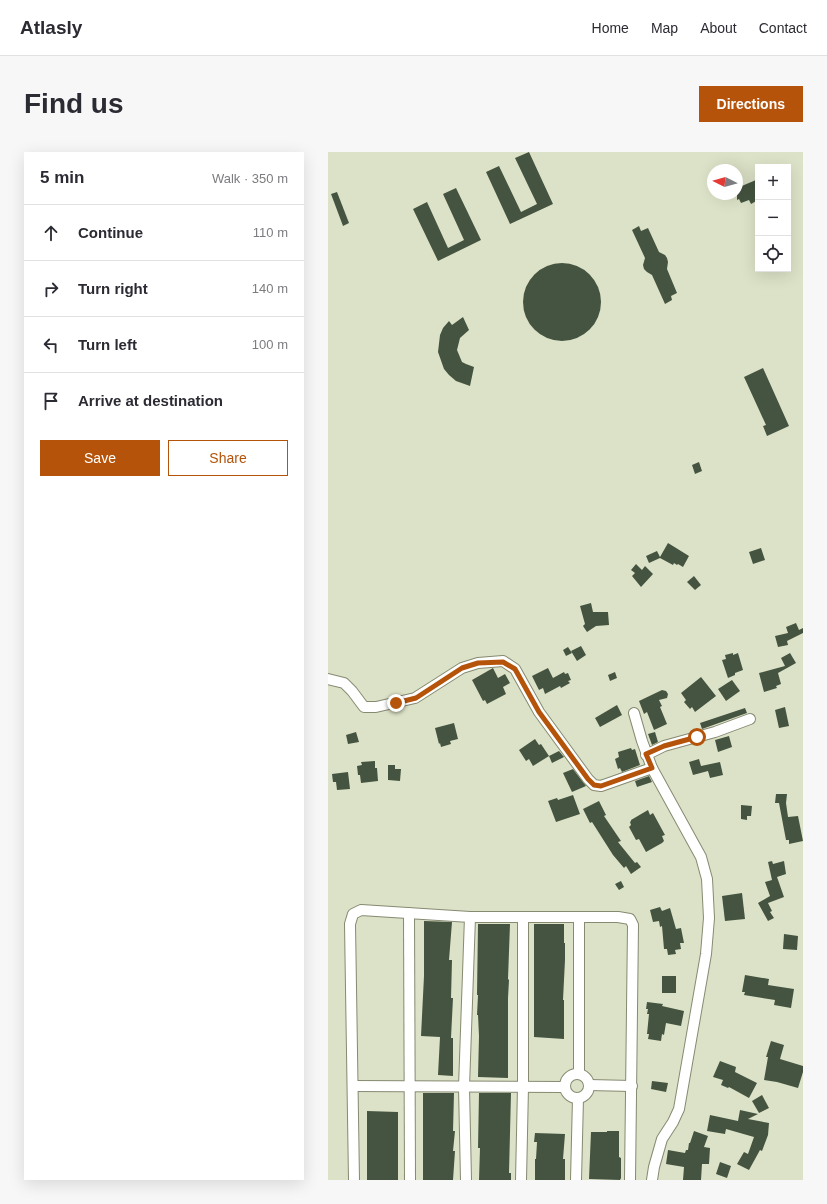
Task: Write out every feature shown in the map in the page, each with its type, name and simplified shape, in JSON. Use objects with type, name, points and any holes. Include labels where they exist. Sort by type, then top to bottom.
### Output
[{"type":"street","points":[[328,680],[344,683],[364,707],[376,708],[416,698],[462,668],[478,663],[503,662],[515,669],[539,712],[594,785],[601,786],[652,768]]},
{"type":"street","points":[[634,713],[646,754],[652,768],[701,857],[707,879],[709,918],[706,954],[679,1109],[662,1139],[652,1180]]},
{"type":"street","points":[[646,754],[664,746],[750,719]]},
{"type":"street","points":[[354,1180],[350,924],[353,914],[361,910],[470,917],[579,917],[630,919],[633,925],[630,1180]]},
{"type":"street","points":[[409,913],[410,1180]]},
{"type":"street","points":[[466,1180],[464,1087],[470,917]]},
{"type":"street","points":[[521,1180],[524,1087],[523,917]]},
{"type":"street","points":[[579,917],[579,1074]]},
{"type":"street","points":[[579,1074],[586,1078],[589,1085],[587,1092],[582,1097],[574,1098],[568,1094],[565,1083],[569,1077],[579,1074]]},
{"type":"street","points":[[589,1085],[632,1086]]},
{"type":"street","points":[[353,1086],[565,1087]]},
{"type":"street","points":[[576,1180],[578,1098]]},
{"type":"building","points":[[529,152],[553,204],[510,224],[486,172],[499,166],[521,212],[537,204],[515,158]]},
{"type":"building","points":[[755,180],[755,202],[751,204],[749,200],[741,203],[740,200],[743,200],[743,185]]},
{"type":"building","points":[[456,188],[481,240],[438,261],[413,209],[427,202],[448,248],[464,240],[443,194]]},
{"type":"building","points":[[337,192],[349,223],[343,226],[331,194]]},
{"type":"building","points":[[639,226],[641,231],[648,228],[659,252],[667,258],[667,269],[677,293],[671,296],[672,300],[665,304],[652,275],[644,269],[643,265],[645,258],[632,230]]},
{"type":"building","points":[[562,263],[577,266],[589,275],[598,287],[601,302],[598,317],[589,329],[577,338],[562,341],[547,338],[535,329],[526,317],[523,302],[526,287],[535,275],[547,266]]},
{"type":"building","points":[[463,317],[469,330],[460,338],[457,350],[462,362],[474,367],[470,386],[456,381],[449,375],[444,369],[438,352],[440,335],[443,328],[449,321],[452,325]]},
{"type":"building","points":[[763,368],[789,426],[767,436],[763,426],[766,425],[744,377]]},
{"type":"building","points":[[699,462],[702,471],[695,474],[692,465]]},
{"type":"building","points":[[668,543],[689,556],[683,567],[674,563],[673,565],[660,558],[649,563],[646,556],[657,551],[660,557]]},
{"type":"building","points":[[761,548],[765,560],[753,564],[749,552]]},
{"type":"building","points":[[636,564],[642,570],[645,566],[653,574],[641,587],[632,576],[635,573],[631,570]]},
{"type":"building","points":[[694,576],[701,585],[695,590],[687,582]]},
{"type":"building","points":[[591,603],[593,612],[608,612],[609,625],[596,626],[587,632],[583,626],[585,624],[580,606]]},
{"type":"building","points":[[796,623],[799,630],[803,628],[803,633],[787,641],[788,645],[778,647],[775,636],[788,633],[786,627]]},
{"type":"building","points":[[581,646],[586,655],[577,661],[571,651]]},
{"type":"building","points":[[568,647],[572,653],[566,656],[563,650]]},
{"type":"building","points":[[733,653],[733,655],[738,653],[743,670],[728,678],[722,660],[726,659],[725,655]]},
{"type":"building","points":[[790,653],[796,663],[778,673],[781,684],[776,686],[777,688],[764,692],[759,673],[785,666],[781,658]]},
{"type":"building","points":[[493,668],[498,678],[505,674],[510,683],[503,687],[506,694],[487,704],[485,700],[483,701],[472,680]]},
{"type":"building","points":[[548,668],[553,678],[564,672],[565,674],[568,673],[571,680],[568,681],[570,683],[561,688],[560,686],[545,694],[543,688],[539,690],[532,676]]},
{"type":"building","points":[[615,672],[617,678],[610,681],[608,675]]},
{"type":"building","points":[[701,677],[716,696],[695,712],[692,707],[690,709],[684,702],[686,700],[681,693]]},
{"type":"building","points":[[732,680],[740,691],[726,701],[718,689]]},
{"type":"building","points":[[662,690],[666,691],[668,694],[667,698],[659,700],[662,706],[660,707],[667,724],[654,730],[647,712],[644,714],[639,701]]},
{"type":"building","points":[[617,705],[622,715],[600,727],[595,718]]},
{"type":"building","points":[[785,707],[789,726],[779,728],[775,710]]},
{"type":"building","points":[[745,708],[747,713],[702,729],[700,723]]},
{"type":"building","points":[[454,723],[458,739],[450,741],[451,744],[441,747],[435,728]]},
{"type":"building","points":[[356,732],[359,742],[348,744],[346,735]]},
{"type":"building","points":[[655,732],[658,742],[652,745],[648,734]]},
{"type":"building","points":[[729,736],[732,747],[718,752],[715,740]]},
{"type":"building","points":[[535,739],[539,745],[541,744],[549,756],[533,766],[529,759],[526,761],[519,750]]},
{"type":"building","points":[[631,748],[632,750],[635,749],[640,765],[622,772],[620,768],[618,769],[615,759],[619,757],[618,752]]},
{"type":"building","points":[[559,751],[564,757],[552,763],[549,756]]},
{"type":"building","points":[[699,759],[701,766],[720,762],[723,775],[710,778],[708,771],[693,775],[689,762]]},
{"type":"building","points":[[375,761],[378,781],[361,783],[357,766],[362,765],[361,762]]},
{"type":"building","points":[[388,765],[395,765],[395,769],[401,769],[400,781],[388,780]]},
{"type":"building","points":[[573,769],[586,786],[572,792],[563,773]]},
{"type":"building","points":[[348,772],[350,789],[337,790],[336,782],[333,782],[332,774]]},
{"type":"building","points":[[649,776],[652,782],[637,787],[635,781]]},
{"type":"building","points":[[776,794],[787,794],[786,803],[788,817],[798,816],[803,841],[789,844],[789,840],[786,840],[779,803],[775,803]]},
{"type":"building","points":[[573,795],[580,814],[556,822],[548,801],[557,798],[558,800]]},
{"type":"building","points":[[599,801],[606,815],[604,816],[621,841],[618,842],[635,863],[637,862],[641,867],[631,874],[626,866],[624,868],[613,855],[592,822],[590,823],[583,809]]},
{"type":"building","points":[[741,805],[752,806],[751,816],[747,816],[747,820],[741,819]]},
{"type":"building","points":[[648,810],[650,815],[653,813],[665,835],[662,836],[664,841],[662,843],[646,852],[639,839],[636,840],[629,827],[631,825],[631,820]]},
{"type":"building","points":[[772,861],[773,864],[784,861],[786,874],[777,877],[784,897],[768,903],[772,911],[770,912],[774,918],[768,921],[758,903],[770,896],[765,882],[772,880],[768,862]]},
{"type":"building","points":[[621,881],[624,887],[619,890],[615,884]]},
{"type":"building","points":[[742,893],[745,919],[725,921],[722,896]]},
{"type":"building","points":[[660,907],[662,911],[670,908],[676,929],[681,928],[684,943],[680,943],[681,949],[675,950],[676,954],[668,955],[667,949],[664,949],[662,926],[660,927],[659,921],[653,922],[650,910]]},
{"type":"building","points":[[424,921],[452,922],[449,960],[452,960],[451,998],[453,998],[451,1038],[453,1038],[453,1076],[438,1075],[440,1037],[421,1036],[424,976]]},
{"type":"building","points":[[478,924],[510,924],[508,979],[508,1078],[478,1077]]},
{"type":"building","points":[[534,924],[564,924],[564,1039],[534,1037]]},
{"type":"building","points":[[784,934],[798,936],[797,950],[783,949]]},
{"type":"building","points":[[745,975],[769,979],[768,985],[794,989],[791,1008],[774,1005],[775,1000],[744,995],[745,992],[742,992]]},
{"type":"building","points":[[662,976],[676,976],[676,993],[662,993]]},
{"type":"building","points":[[647,1002],[663,1004],[662,1006],[684,1011],[681,1026],[666,1023],[664,1035],[662,1034],[661,1041],[648,1039],[649,1014],[647,1014],[648,1009],[646,1009]]},
{"type":"building","points":[[771,1041],[784,1045],[780,1059],[803,1066],[803,1072],[798,1088],[764,1080],[768,1057],[766,1057]]},
{"type":"building","points":[[720,1061],[736,1067],[735,1072],[757,1083],[749,1098],[729,1087],[728,1088],[721,1085],[723,1080],[713,1077]]},
{"type":"building","points":[[652,1081],[668,1083],[666,1092],[651,1089]]},
{"type":"building","points":[[423,1093],[454,1093],[453,1131],[455,1131],[453,1151],[455,1151],[453,1180],[423,1180]]},
{"type":"building","points":[[479,1093],[511,1093],[509,1173],[511,1173],[511,1180],[479,1180]]},
{"type":"building","points":[[762,1095],[769,1108],[759,1113],[752,1101]]},
{"type":"building","points":[[740,1110],[758,1114],[748,1119],[769,1123],[768,1135],[762,1151],[760,1150],[749,1170],[737,1164],[744,1152],[748,1154],[754,1137],[726,1129],[725,1134],[707,1131],[710,1115],[738,1121]]},
{"type":"building","points":[[367,1111],[398,1112],[398,1180],[367,1180]]},
{"type":"building","points":[[619,1131],[621,1178],[620,1180],[589,1179],[591,1132]]},
{"type":"building","points":[[694,1131],[708,1136],[704,1147],[710,1148],[709,1164],[702,1164],[701,1180],[683,1180],[684,1167],[666,1164],[668,1150],[685,1153],[686,1150],[688,1150]]},
{"type":"building","points":[[535,1133],[565,1134],[563,1159],[565,1159],[565,1180],[535,1180],[537,1142],[534,1142]]},
{"type":"building","points":[[720,1162],[731,1166],[727,1178],[716,1174]]},
{"type":"route","points":[[396,703],[416,698],[462,668],[478,663],[503,662],[515,669],[539,712],[588,779],[594,785],[601,786],[652,768],[646,754],[664,746],[697,737]]}]
